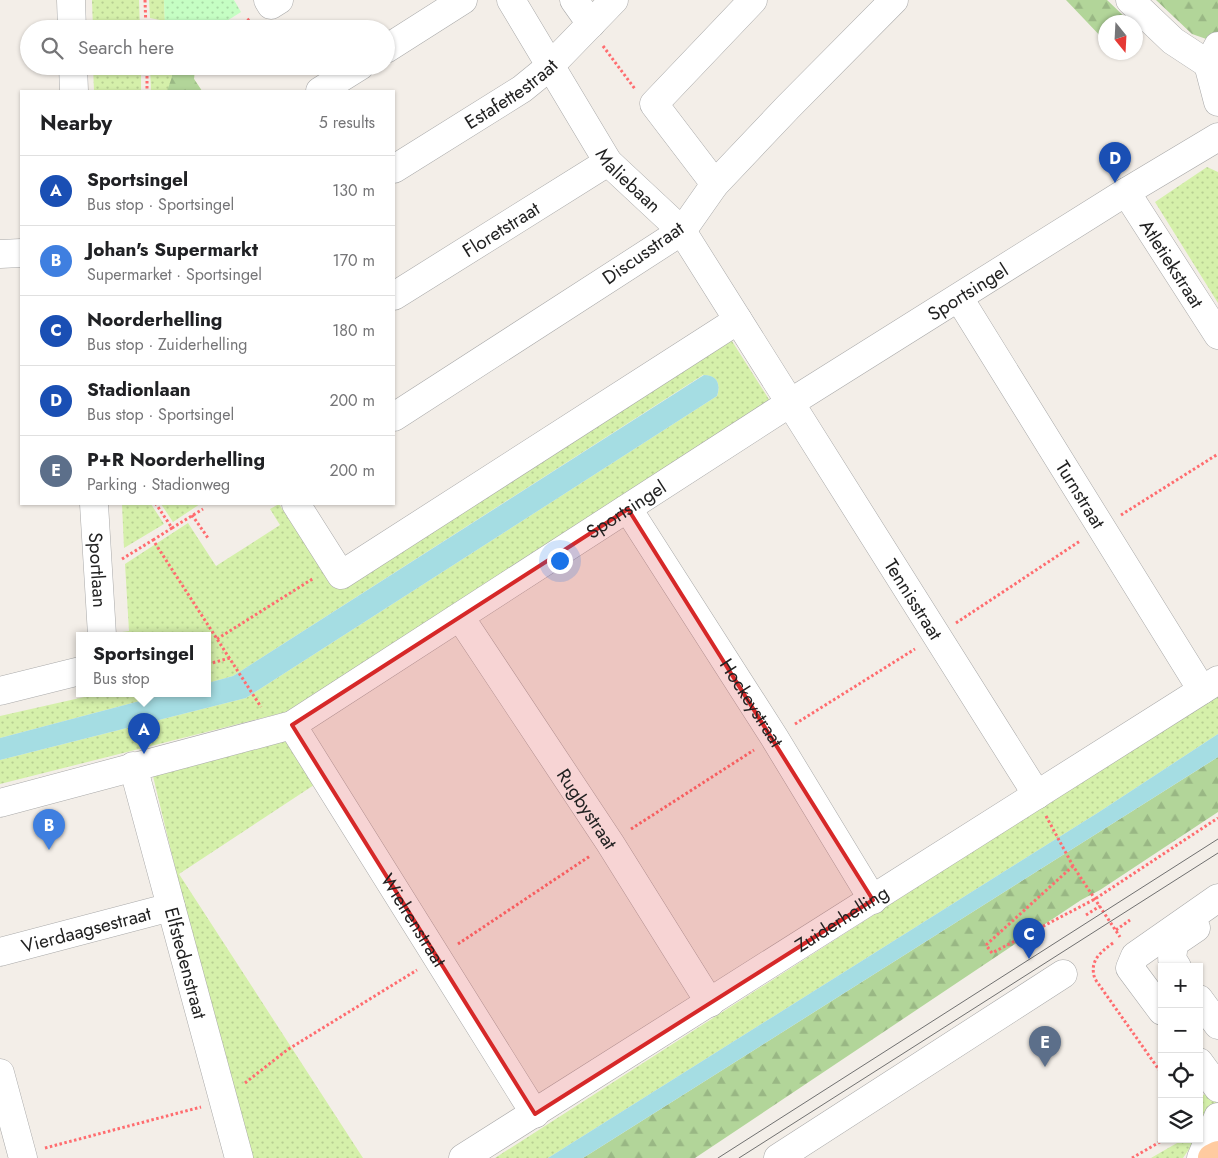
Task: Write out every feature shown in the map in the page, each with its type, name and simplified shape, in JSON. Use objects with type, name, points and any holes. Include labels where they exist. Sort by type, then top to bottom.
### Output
[{"type":"main road","points":[[1212,1158],[1218,1155]]},
{"type":"street","points":[[71,0],[72,20]]},
{"type":"street","points":[[268,0],[271,5],[279,0]]},
{"type":"street","points":[[395,43],[464,0]]},
{"type":"street","name":"Maliebaan","points":[[511,0],[549,67],[608,162],[682,231],[790,403]]},
{"type":"street","points":[[574,0],[591,24]]},
{"type":"street","name":"Estafettestraat","points":[[395,169],[522,89],[549,67],[614,0]]},
{"type":"street","points":[[715,184],[654,104],[753,0]]},
{"type":"street","name":"Discusstraat","points":[[395,416],[682,231],[715,184],[894,0]]},
{"type":"street","points":[[1130,0],[1173,41],[1213,55],[1218,102]]},
{"type":"street","points":[[73,75],[74,90]]},
{"type":"street","points":[[322,90],[346,75]]},
{"type":"street","name":"Sportsingel","points":[[0,803],[292,725],[790,403],[1218,136]]},
{"type":"street","name":"Floretstraat","points":[[395,295],[608,162]]},
{"type":"street","name":"Atletiekstraat","points":[[1126,192],[1218,335]]},
{"type":"street","points":[[0,254],[20,253]]},
{"type":"street","name":"Turnstraat","points":[[959,298],[1210,685]]},
{"type":"street","points":[[297,505],[341,575],[738,320]]},
{"type":"street","name":"Tennisstraat","points":[[790,403],[1037,795]]},
{"type":"street","name":"Sportlaan","points":[[94,505],[102,632]]},
{"type":"street","name":"Hockeystraat","points":[[628,509],[774,737],[873,900]]},
{"type":"street","name":"Rugbystraat","points":[[460,617],[610,843],[710,1003]]},
{"type":"street","points":[[0,691],[76,672]]},
{"type":"street","name":"Zuiderhelling","points":[[463,1158],[1210,685]]},
{"type":"street","name":"Wielrenstraat","points":[[292,725],[535,1114]]},
{"type":"street","name":"Elfstedenstraat","points":[[133,766],[239,1158]]},
{"type":"street","points":[[1160,1008],[1130,968],[1135,956],[1218,898]]},
{"type":"street","name":"Vierdaagsestraat","points":[[0,952],[171,907]]},
{"type":"street","points":[[1174,963],[1172,959],[1174,943],[1218,913]]},
{"type":"street","points":[[778,1158],[1064,974]]},
{"type":"street","points":[[1203,1004],[1218,1025]]},
{"type":"street","points":[[1203,1067],[1218,1088]]},
{"type":"street","points":[[0,1073],[23,1158]]},
{"type":"street","points":[[1201,1158],[1218,1117]]},
{"type":"path","points":[[145,0],[146,20]]},
{"type":"path","points":[[591,24],[604,50],[636,91],[654,104]]},
{"type":"path","points":[[147,75],[147,90]]},
{"type":"path","points":[[157,505],[172,528]]},
{"type":"path","points":[[98,573],[203,509]]},
{"type":"path","points":[[192,515],[208,538]]},
{"type":"path","points":[[153,540],[262,708]]},
{"type":"path","points":[[217,639],[334,565]]},
{"type":"path","points":[[211,663],[230,658]]},
{"type":"path","points":[[1073,866],[986,945],[992,952],[1095,899],[1218,818]]},
{"type":"path","points":[[1053,830],[1073,866],[1121,938]]},
{"type":"path","points":[[1086,915],[1100,906]]},
{"type":"path","points":[[1116,930],[1130,920]]},
{"type":"path","points":[[1132,1158],[1158,1143]]},
{"type":"highlighted area","points":[[628,509],[873,900],[535,1114],[292,725]]},
{"type":"green space","points":[[92,0],[139,0],[140,20],[93,20]]},
{"type":"green space","points":[[149,0],[164,0],[165,20],[150,18]]},
{"type":"green space","points":[[164,0],[234,0],[241,12],[228,20],[165,20]]},
{"type":"green space","points":[[1066,0],[1107,0],[1123,15],[1098,15],[1098,34]]},
{"type":"green space","points":[[1156,0],[1218,0],[1218,36],[1215,42],[1192,34]]},
{"type":"green space","points":[[93,75],[141,75],[141,90],[94,90]]},
{"type":"green space","points":[[150,75],[194,75],[194,79],[201,90],[151,90]]},
{"type":"green space","points":[[172,75],[194,75],[194,79],[201,90],[167,90]]},
{"type":"green space","points":[[1207,167],[1218,172],[1218,303],[1155,202]]},
{"type":"green space","points":[[730,338],[772,404],[286,712],[0,784],[0,760],[246,698],[717,396],[717,381],[708,375],[703,375],[233,676],[211,682],[211,632],[122,632],[129,631],[125,564],[188,523],[216,566],[280,525],[270,509],[280,505],[334,588]]},
{"type":"green space","points":[[122,505],[152,505],[164,524],[124,548]]},
{"type":"green space","points":[[162,505],[198,505],[173,522]]},
{"type":"green space","points":[[1218,694],[1218,734],[1099,812],[548,1158],[495,1158]]},
{"type":"green space","points":[[84,697],[155,697],[0,738],[0,716]]},
{"type":"green space","points":[[287,737],[317,783],[179,874],[363,1158],[245,1158],[152,772]]},
{"type":"green space","points":[[1218,757],[1218,812],[1100,890],[1081,900],[695,1158],[583,1158]]},
{"type":"green space","points":[[1211,1090],[1217,1097],[1215,1111],[1203,1129],[1203,1098],[1203,1095]]},
{"type":"green space","points":[[1177,1143],[1193,1143],[1183,1158],[1151,1158]]},
{"type":"water","points":[[704,375],[715,378],[717,381],[717,396],[246,698],[0,760],[0,738],[155,697],[211,697],[211,682],[233,676]]},
{"type":"water","points":[[1218,734],[1218,757],[583,1158],[548,1158],[1099,812]]},
{"type":"tram line","points":[[718,1158],[1218,839]]},
{"type":"tram line","points":[[739,1158],[1218,853]]},
{"type":"place","name":"Stadionlaan","points":[[1115,183]]},
{"type":"place","name":"Sportsingel","points":[[144,754]]},
{"type":"place","name":"Johan's Supermarkt","points":[[49,850]]},
{"type":"place","name":"Noorderhelling","points":[[1029,959]]},
{"type":"place","name":"P+R Noorderhelling","points":[[1045,1067]]}]
